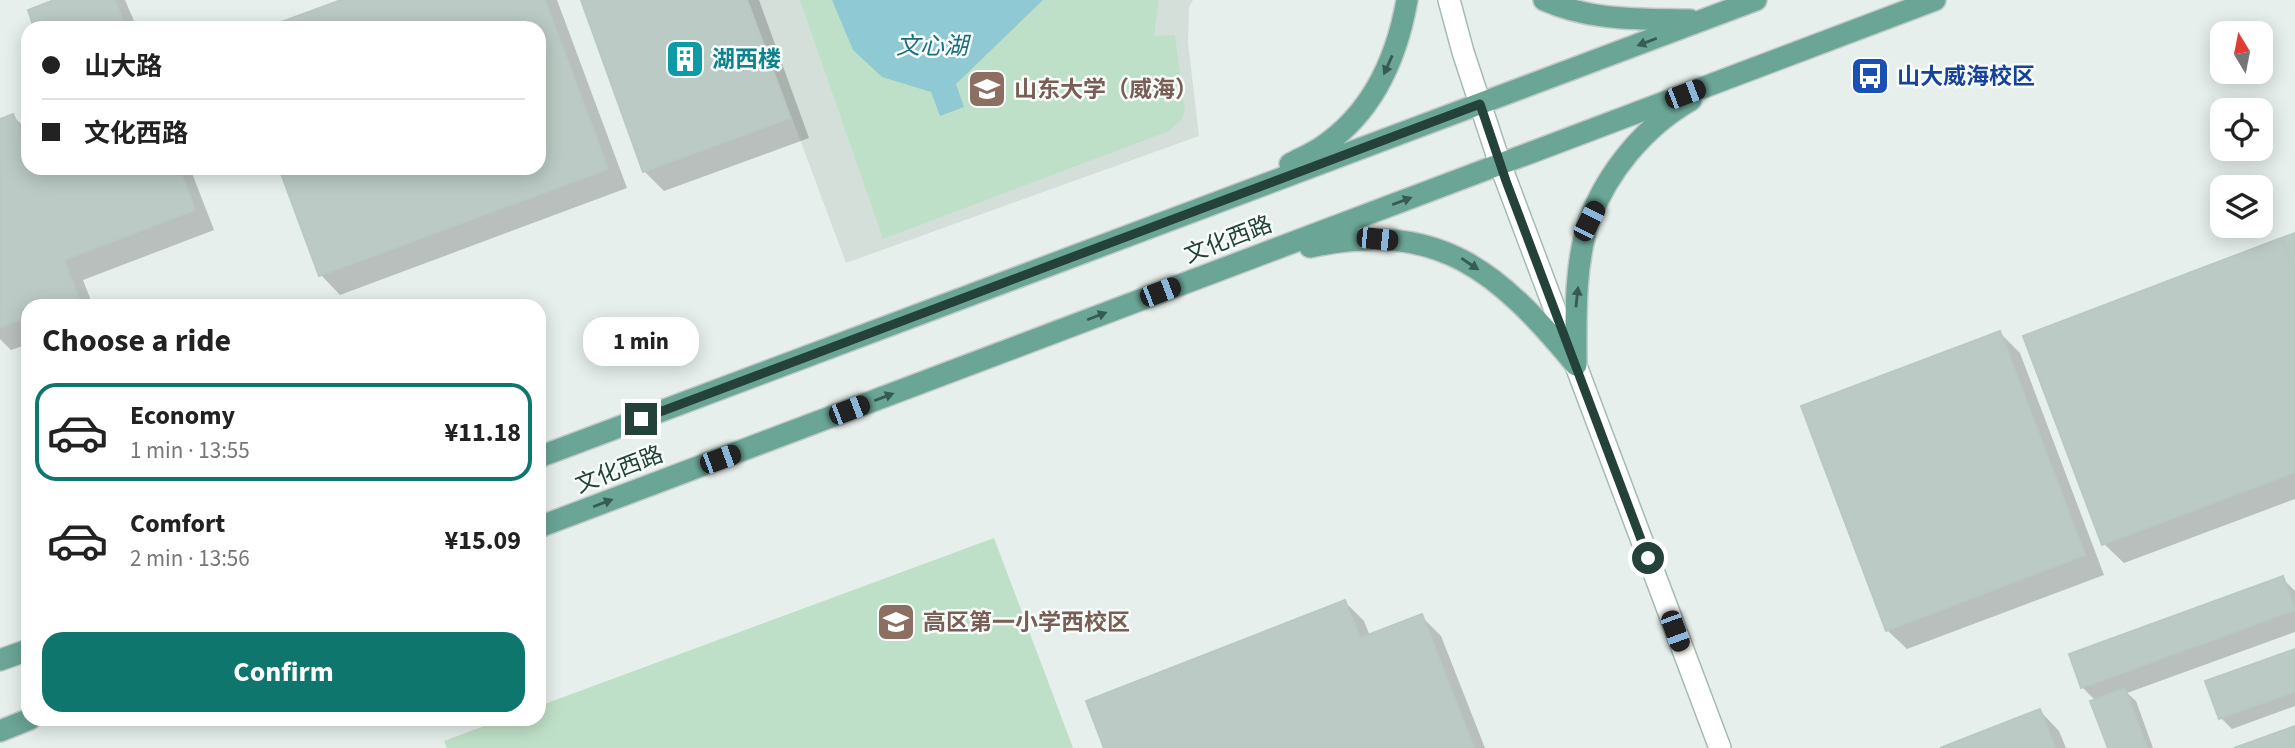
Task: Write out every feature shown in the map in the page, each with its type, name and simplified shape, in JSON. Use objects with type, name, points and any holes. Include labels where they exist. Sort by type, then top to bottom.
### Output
[{"type":"main road","points":[[1225,200],[1324,145],[1365,108],[1387,70],[1398,43],[1406,0]]},
{"type":"main road","points":[[1448,0],[1500,164],[1720,748]]},
{"type":"main road","points":[[1544,0],[1564,9],[1614,19],[1702,20]]},
{"type":"main road","name":"文化西路","points":[[546,454],[1756,0]]},
{"type":"main road","name":"文化西路","points":[[546,524],[1935,0]]},
{"type":"main road","points":[[1576,365],[1576,305],[1589,221],[1619,164],[1641,138],[1679,107],[1736,75]]},
{"type":"main road","points":[[1237,263],[1335,242],[1377,239],[1423,244],[1460,257],[1510,292],[1540,321],[1576,365]]},
{"type":"main road","points":[[0,660],[21,652]]},
{"type":"main road","points":[[0,731],[21,723]]},
{"type":"shaded area","name":"山东大学（威海）","points":[[748,0],[1193,0],[1189,7],[1188,42],[1199,136],[846,263]]},
{"type":"green space","name":"山东大学（威海）","points":[[800,0],[1159,0],[1154,36],[1175,35],[1185,111],[1181,120],[1169,131],[883,239]]},
{"type":"green space","name":"高区第一小学西校区","points":[[994,538],[1073,748],[447,748],[444,741],[484,726],[546,726],[546,703]]},
{"type":"water","name":"文心湖","points":[[832,0],[1043,0],[956,84],[964,107],[940,116],[931,92],[882,77],[853,50]]},
{"type":"building","points":[[54,0],[115,0],[123,21],[32,21],[28,10]]},
{"type":"building","points":[[341,0],[545,0],[608,169],[319,276],[282,175],[546,175],[546,21],[284,21]]},
{"type":"building","name":"湖西楼","points":[[581,0],[747,0],[790,118],[643,172]]},
{"type":"building","points":[[13,114],[21,133],[21,175],[182,175],[195,210],[64,260],[79,298],[21,299],[21,320],[0,327],[0,119]]},
{"type":"building","points":[[2295,233],[2295,275],[2281,238]]},
{"type":"building","points":[[2281,238],[2295,275],[2295,472],[2102,545],[2023,336]]},
{"type":"building","points":[[2000,331],[2085,555],[1886,631],[1801,406]]},
{"type":"building","points":[[2283,576],[2295,610],[2081,688],[2069,654]]},
{"type":"building","points":[[1345,600],[1360,638],[1422,614],[1474,748],[1104,748],[1086,701]]},
{"type":"building","points":[[2295,649],[2295,691],[2219,719],[2205,681]]},
{"type":"building","points":[[2125,688],[2147,748],[2108,748],[2090,701]]},
{"type":"building","points":[[2040,709],[2055,748],[1940,748]]},
{"type":"building","points":[[2295,726],[2295,748],[2234,748]]},
{"type":"place","name":"湖西楼","points":[[685,59]]},
{"type":"place","name":"山大威海校区","points":[[1870,76]]},
{"type":"place","name":"山东大学（威海）","points":[[987,89]]},
{"type":"place","name":"高区第一小学西校区","points":[[896,622]]},
{"type":"route","points":[[641,419],[1480,104],[1506,181],[1648,558]]}]
